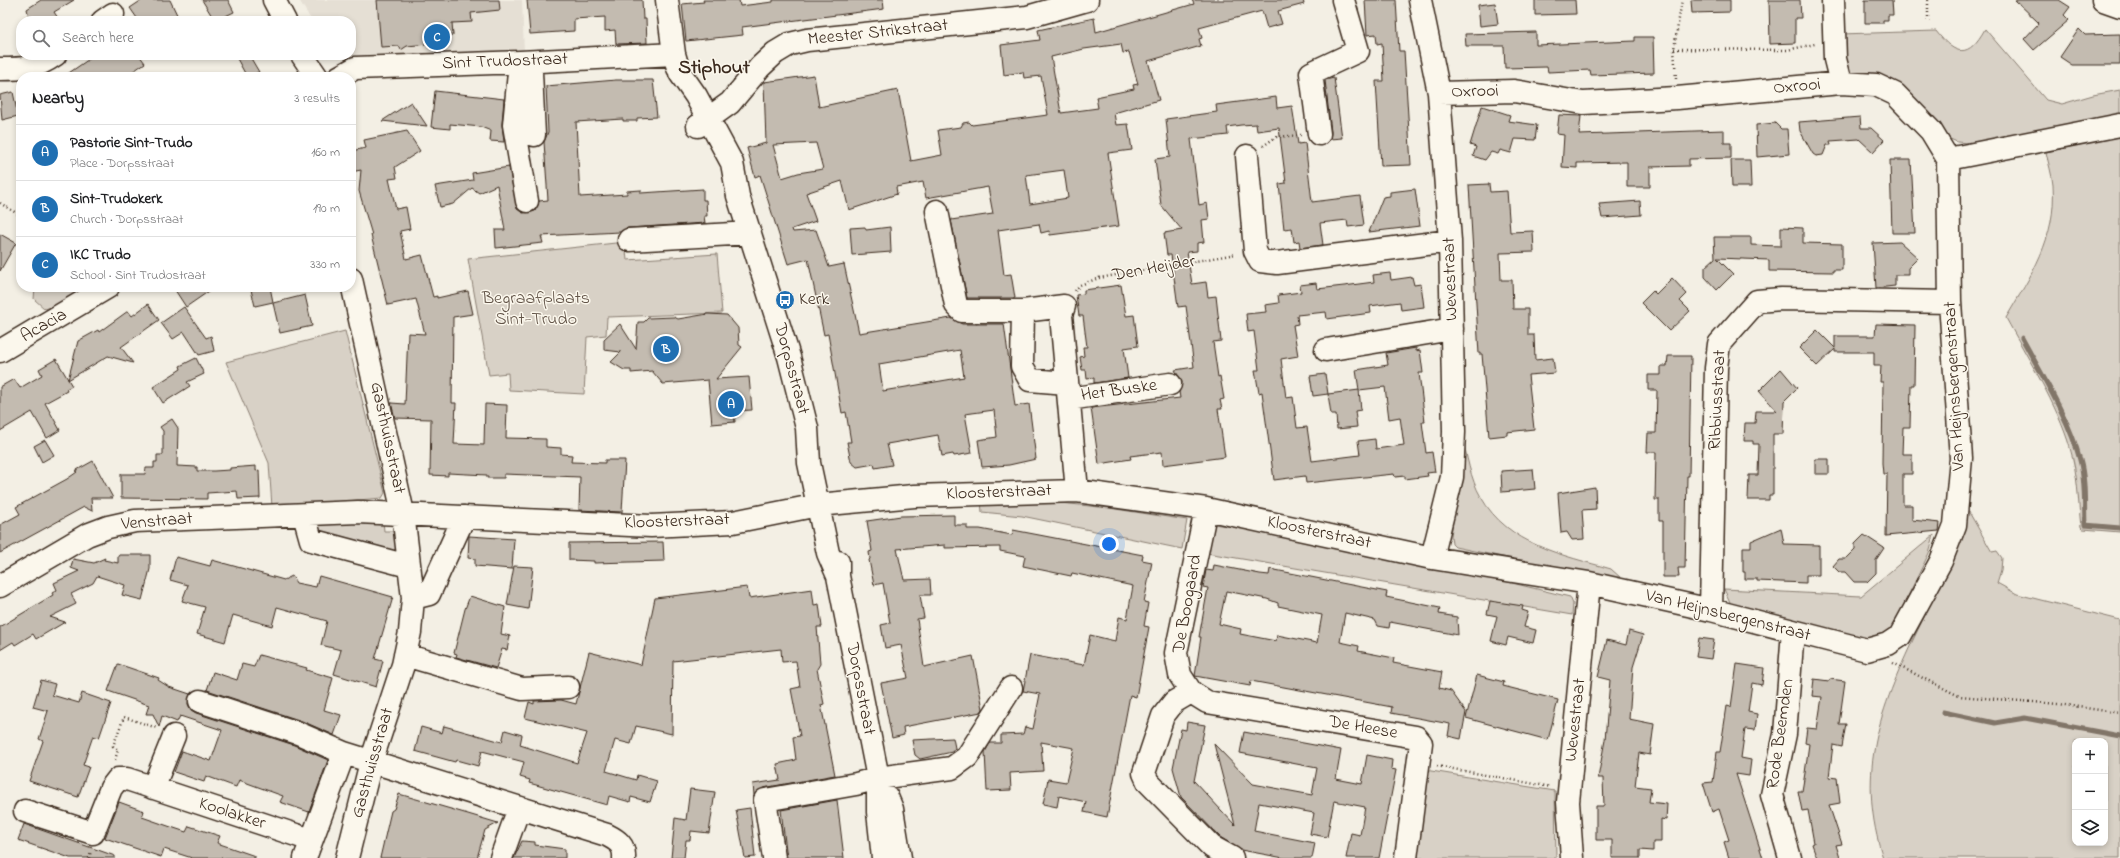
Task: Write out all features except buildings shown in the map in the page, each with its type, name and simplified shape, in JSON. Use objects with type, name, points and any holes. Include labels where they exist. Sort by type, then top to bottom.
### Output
[{"type":"street","points":[[274,0],[282,16]]},
{"type":"street","name":"Dorpsstraat","points":[[667,0],[677,63],[703,122],[732,164],[738,196],[790,357],[807,428],[809,463],[824,504],[828,553],[838,576],[878,778],[878,812],[883,858]]},
{"type":"street","name":"Meester Strikstraat","points":[[703,122],[738,95],[760,67],[775,53],[790,44],[808,40],[1027,17],[1087,0]]},
{"type":"street","points":[[1319,134],[1311,72],[1358,51],[1343,0]]},
{"type":"street","name":"Wevestraat","points":[[1420,0],[1439,93],[1450,241],[1452,329],[1454,432],[1452,477],[1432,558]]},
{"type":"street","points":[[1833,0],[1835,59],[1841,83]]},
{"type":"street","points":[[2103,0],[2120,6]]},
{"type":"street","points":[[0,69],[27,69],[47,60]]},
{"type":"street","points":[[305,60],[314,72]]},
{"type":"street","points":[[525,62],[534,135]]},
{"type":"street","points":[[525,62],[514,125],[527,201]]},
{"type":"street","name":"Sint Trudostraat","points":[[347,72],[355,68],[525,62],[677,63]]},
{"type":"street","name":"Oxrooi","points":[[1439,93],[1514,91],[1583,103],[1677,98],[1841,83],[1876,85],[1895,94],[1931,131],[1948,159]]},
{"type":"street","points":[[1948,159],[2120,126]]},
{"type":"street","points":[[1247,156],[1255,251],[1260,261],[1277,263],[1450,241]]},
{"type":"street","name":"Van Heijnsbergenstraat","points":[[1589,583],[1712,610],[1868,650],[1888,644],[1900,636],[1941,561],[1955,525],[1961,458],[1950,302],[1948,159]]},
{"type":"street","points":[[937,211],[956,305],[962,311],[1023,311],[1064,306]]},
{"type":"street","points":[[629,240],[750,233]]},
{"type":"street","name":"Acacia","points":[[0,351],[100,292]]},
{"type":"street","name":"Gasthuisstraat","points":[[347,858],[371,762],[405,655],[410,632],[413,598],[408,566],[403,513],[354,292]]},
{"type":"street","name":"Ribbiusstraat","points":[[1712,610],[1716,368],[1719,344],[1757,301],[1782,299],[1950,302]]},
{"type":"street","name":"Het Buske","points":[[1064,306],[1061,315],[1077,491]]},
{"type":"street","name":"Het Buske","points":[[1023,311],[1022,366],[1030,380],[1068,391],[1170,384]]},
{"type":"street","points":[[1326,350],[1452,329]]},
{"type":"street","name":"Kloosterstraat","points":[[403,513],[651,526],[733,522],[824,504],[914,496],[1077,491],[1206,509],[1432,558],[1589,583]]},
{"type":"street","name":"De Boogaard","points":[[1191,692],[1180,675],[1176,653],[1206,509]]},
{"type":"street","name":"Venstraat","points":[[0,586],[87,535],[108,527],[135,521],[358,512],[403,513]]},
{"type":"street","points":[[304,515],[311,540],[408,566]]},
{"type":"street","points":[[413,598],[429,594],[464,517]]},
{"type":"street","name":"Wevestraat","points":[[1572,858],[1568,802],[1589,583]]},
{"type":"street","name":"Rode Beemden","points":[[1790,858],[1772,795],[1785,734],[1793,631]]},
{"type":"street","points":[[405,655],[522,689],[568,687]]},
{"type":"street","points":[[774,858],[765,800],[856,784],[878,778],[952,768],[967,757],[1010,688]]},
{"type":"street","points":[[1191,692],[1174,702],[1163,716],[1144,773],[1148,782],[1212,846],[1232,858]]},
{"type":"street","name":"De Heese","points":[[1191,692],[1207,702],[1416,737],[1421,743],[1406,858]]},
{"type":"street","points":[[200,701],[298,733],[344,753],[371,762],[607,835],[622,845],[625,851],[624,858]]},
{"type":"street","points":[[154,788],[174,736]]},
{"type":"street","name":"Koolakker","points":[[118,779],[127,779],[154,788],[308,849],[344,753]]},
{"type":"street","name":"Dorpsstraat","points":[[878,778],[892,809],[900,858]]},
{"type":"street","points":[[25,811],[93,833],[111,788],[118,779]]},
{"type":"street","points":[[501,858],[519,808]]},
{"type":"path","points":[[1677,98],[1674,49],[1682,0]]},
{"type":"path","points":[[1928,0],[1928,22]]},
{"type":"path","points":[[1674,49],[1787,50],[1835,40]]},
{"type":"path","points":[[1247,156],[1276,137],[1319,134]]},
{"type":"path","points":[[0,203],[16,213]]},
{"type":"path","name":"Den Heijder","points":[[1064,306],[1080,285],[1099,278],[1255,251]]},
{"type":"path","points":[[1868,650],[1959,696],[2058,704],[2120,713]]},
{"type":"path","points":[[118,779],[113,766],[118,750],[113,746],[124,717],[174,736]]},
{"type":"path","points":[[1419,763],[1569,791]]},
{"type":"shaded area","points":[[299,0],[522,0],[524,53],[356,56],[356,16],[309,16]]},
{"type":"green space","points":[[1985,29],[2046,100],[2062,104],[2093,95],[2120,90],[2120,114],[2014,137],[1968,143],[1957,142],[1948,138],[1938,124],[1870,77],[1849,73],[1840,34],[1936,31],[1950,46],[1962,51],[1973,45]]},
{"type":"green space","points":[[2120,136],[2120,532],[2083,529],[2081,527],[2075,468],[2065,432],[2050,399],[2006,318],[2033,271],[2051,222],[2053,185],[2046,152]]},
{"type":"green space","name":"Begraafplaats Sint-Trudo","points":[[625,242],[627,260],[717,254],[722,313],[607,317],[606,335],[587,337],[584,394],[509,390],[508,373],[489,375],[468,259]]},
{"type":"green space","points":[[35,292],[79,292],[57,305],[45,309],[34,299]]},
{"type":"green space","points":[[345,331],[385,493],[382,498],[272,507],[269,463],[226,362]]},
{"type":"green space","points":[[1462,435],[1469,467],[1477,490],[1492,513],[1506,527],[1538,546],[1574,559],[1611,569],[1621,578],[1622,582],[1455,547],[1452,544],[1451,536],[1460,468]]},
{"type":"green space","points":[[1021,499],[1109,508],[1187,520],[1182,549],[1022,516],[982,512],[981,501]]},
{"type":"green space","points":[[1966,507],[1992,552],[1997,551],[2002,558],[2001,570],[1997,583],[2017,594],[2120,620],[2120,858],[1883,858],[1875,828],[1872,800],[1872,773],[1875,747],[1889,696],[1912,642],[1934,597]]},
{"type":"green space","points":[[314,519],[383,521],[384,531],[395,531],[397,556],[324,536],[316,529]]},
{"type":"green space","points":[[1207,523],[1260,531],[1483,576],[1570,597],[1573,604],[1572,615],[1201,552]]},
{"type":"green space","points":[[1934,535],[1929,553],[1893,627],[1873,645],[1734,611],[1724,589],[1861,596]]},
{"type":"green space","points":[[1425,770],[1555,791],[1556,858],[1409,858]]},
{"type":"waterway","points":[[2022,338],[2055,398],[2070,430],[2082,468],[2085,525],[2120,528]]},
{"type":"waterway","points":[[1943,712],[1995,723],[2025,718],[2120,736]]},
{"type":"place","name":"IKC Trudo","points":[[437,37]]},
{"type":"place","name":"Kerk","points":[[785,300]]},
{"type":"place","name":"Sint-Trudokerk","points":[[666,349]]},
{"type":"place","name":"Pastorie Sint-Trudo","points":[[731,404]]},
{"type":"district","name":"Stiphout","points":[[714,68]]}]
